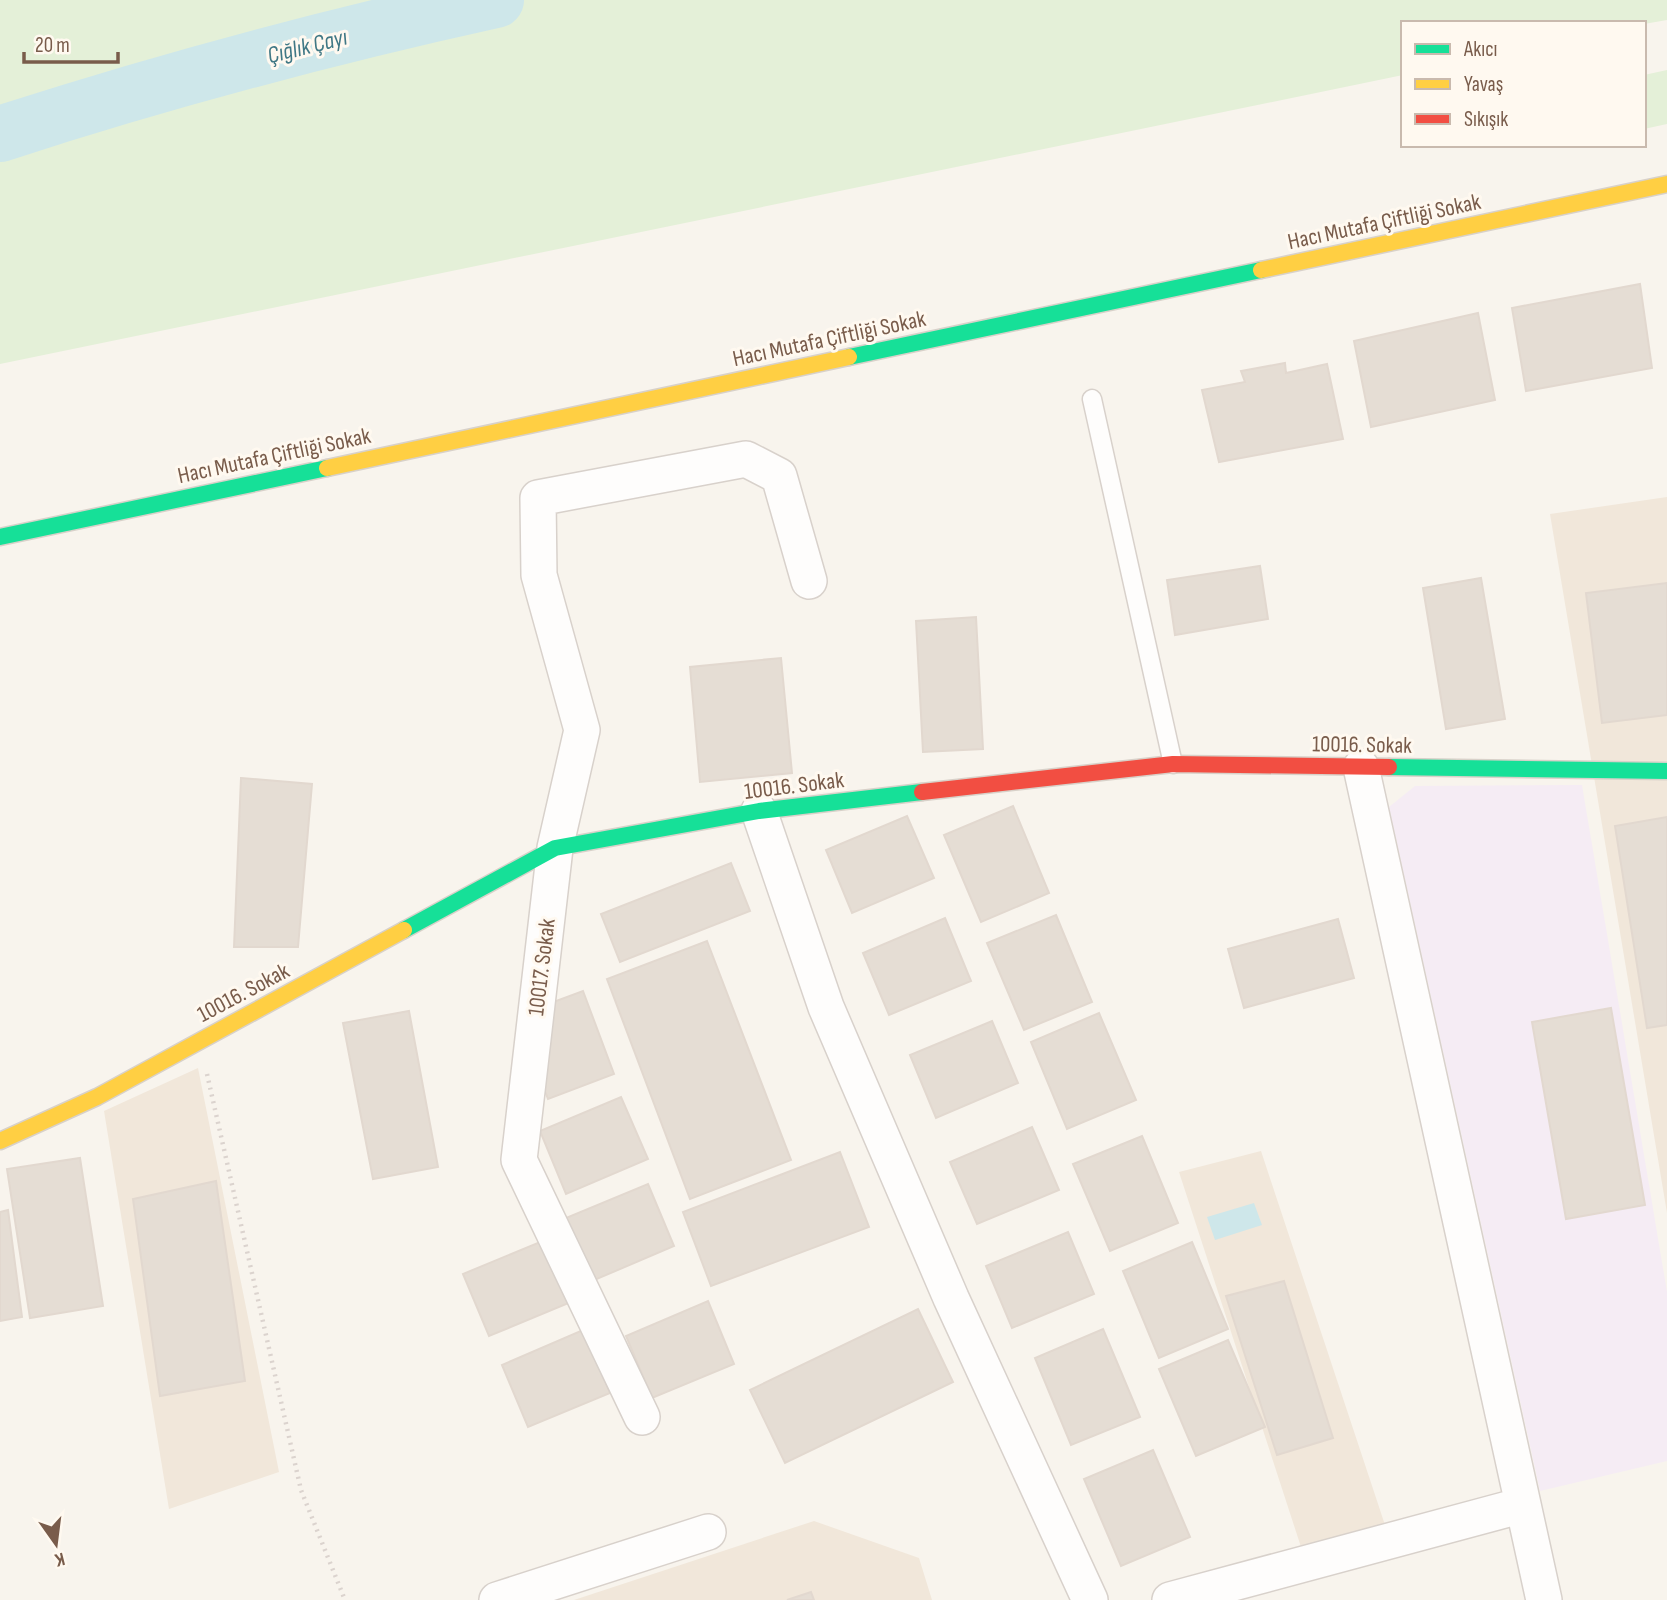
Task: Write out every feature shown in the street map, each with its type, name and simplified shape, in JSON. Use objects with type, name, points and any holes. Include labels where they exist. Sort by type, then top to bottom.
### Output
[{"type":"street","name":"Hacı Mutafa Çiftliği Sokak","points":[[0,537],[1667,184]]},
{"type":"street","name":"10017. Sokak","points":[[642,1417],[519,1160],[555,848],[582,730],[539,575],[538,498],[746,459],[779,476],[810,582]]},
{"type":"street","name":"10016. Sokak","points":[[0,1141],[97,1097],[555,848],[759,811],[1173,764],[1667,771]]},
{"type":"street","points":[[1361,767],[1544,1600]]},
{"type":"street","points":[[759,811],[826,1007],[951,1298],[1090,1600]]},
{"type":"street","points":[[1170,1600],[1523,1505]]},
{"type":"street","points":[[497,1600],[708,1532]]},
{"type":"lane","points":[[1093,399],[1173,764]]},
{"type":"path","points":[[200,1041],[301,1490],[345,1600]]},
{"type":"shaded area","points":[[1667,497],[1667,1213],[1550,514]]},
{"type":"shaded area","points":[[1582,785],[1667,1292],[1667,1461],[1540,1491],[1389,807],[1415,786]]},
{"type":"shaded area","points":[[198,1068],[279,1472],[169,1509],[104,1111]]},
{"type":"shaded area","points":[[1261,1151],[1385,1525],[1301,1547],[1179,1172]]},
{"type":"shaded area","points":[[814,1521],[919,1558],[932,1600],[574,1600]]},
{"type":"green space","points":[[0,0],[1667,0],[1667,20],[1646,24],[1646,21],[1401,21],[1401,75],[0,364]]},
{"type":"green space","points":[[1667,70],[1667,124],[1646,129],[1646,75]]},
{"type":"water","points":[[1254,1203],[1262,1225],[1215,1240],[1207,1217]]},
{"type":"building","points":[[1640,284],[1652,368],[1526,391],[1512,308]]},
{"type":"building","points":[[1478,313],[1495,400],[1371,427],[1354,341]]},
{"type":"building","points":[[1285,363],[1286,373],[1327,364],[1343,439],[1219,462],[1202,390],[1245,382],[1241,371]]},
{"type":"building","points":[[1260,566],[1268,619],[1175,635],[1167,580]]},
{"type":"building","points":[[1481,578],[1505,719],[1446,729],[1423,588]]},
{"type":"building","points":[[1667,583],[1667,715],[1602,723],[1586,593]]},
{"type":"building","points":[[976,617],[983,749],[923,752],[916,621]]},
{"type":"building","points":[[781,658],[792,773],[700,782],[690,667]]},
{"type":"building","points":[[241,778],[312,784],[298,947],[234,947]]},
{"type":"building","points":[[1013,806],[1049,893],[981,922],[944,835]]},
{"type":"building","points":[[907,816],[934,878],[852,913],[826,850]]},
{"type":"building","points":[[1667,817],[1667,1025],[1647,1028],[1615,826]]},
{"type":"building","points":[[731,863],[750,911],[620,962],[601,914]]},
{"type":"building","points":[[1056,915],[1092,1002],[1024,1030],[987,943]]},
{"type":"building","points":[[945,918],[971,981],[889,1015],[863,953]]},
{"type":"building","points":[[1338,919],[1354,978],[1244,1008],[1228,949]]},
{"type":"building","points":[[707,941],[791,1160],[690,1199],[607,979]]},
{"type":"building","points":[[583,991],[614,1074],[548,1099],[534,1062],[540,1007]]},
{"type":"building","points":[[1611,1008],[1645,1205],[1566,1219],[1532,1022]]},
{"type":"building","points":[[409,1011],[438,1167],[373,1179],[343,1023]]},
{"type":"building","points":[[1099,1013],[1136,1100],[1067,1129],[1031,1042]]},
{"type":"building","points":[[992,1021],[1018,1083],[936,1118],[910,1055]]},
{"type":"building","points":[[621,1097],[648,1159],[566,1194],[540,1131]]},
{"type":"building","points":[[1032,1127],[1059,1190],[977,1224],[950,1162]]},
{"type":"building","points":[[1142,1136],[1178,1223],[1110,1251],[1073,1164]]},
{"type":"building","points":[[840,1152],[869,1227],[711,1286],[683,1212]]},
{"type":"building","points":[[80,1158],[103,1306],[30,1318],[7,1169]]},
{"type":"building","points":[[216,1181],[245,1381],[160,1396],[133,1199]]},
{"type":"building","points":[[648,1184],[674,1246],[592,1281],[566,1218]]},
{"type":"building","points":[[8,1210],[22,1317],[0,1321],[0,1212]]},
{"type":"building","points":[[1068,1232],[1094,1294],[1012,1328],[986,1266]]},
{"type":"building","points":[[545,1240],[571,1302],[489,1336],[463,1274]]},
{"type":"building","points":[[1192,1242],[1228,1329],[1159,1358],[1123,1271]]},
{"type":"building","points":[[1284,1281],[1333,1438],[1277,1455],[1226,1296]]},
{"type":"building","points":[[708,1301],[734,1364],[652,1398],[626,1336]]},
{"type":"building","points":[[918,1309],[953,1382],[785,1463],[750,1390]]},
{"type":"building","points":[[1103,1329],[1140,1417],[1071,1445],[1035,1358]]},
{"type":"building","points":[[583,1330],[610,1393],[528,1427],[502,1365]]},
{"type":"building","points":[[1228,1340],[1265,1427],[1196,1456],[1159,1369]]},
{"type":"building","points":[[1153,1450],[1190,1537],[1121,1566],[1084,1479]]},
{"type":"building","points":[[811,1592],[814,1600],[787,1600]]},
{"type":"waterway","name":"Çığlık Çayı","points":[[0,134],[246,61],[496,0]]},
{"type":"traffic: fast","points":[[849,357],[1261,270]]},
{"type":"traffic: fast","points":[[0,537],[327,468]]},
{"type":"traffic: fast","points":[[1389,767],[1667,771]]},
{"type":"traffic: fast","points":[[404,930],[555,848],[759,811],[922,792]]},
{"type":"traffic: slow","points":[[1261,270],[1667,184]]},
{"type":"traffic: slow","points":[[327,468],[849,357]]},
{"type":"traffic: slow","points":[[0,1141],[97,1097],[404,930]]},
{"type":"traffic: jam","points":[[922,792],[1173,764],[1389,767]]}]
